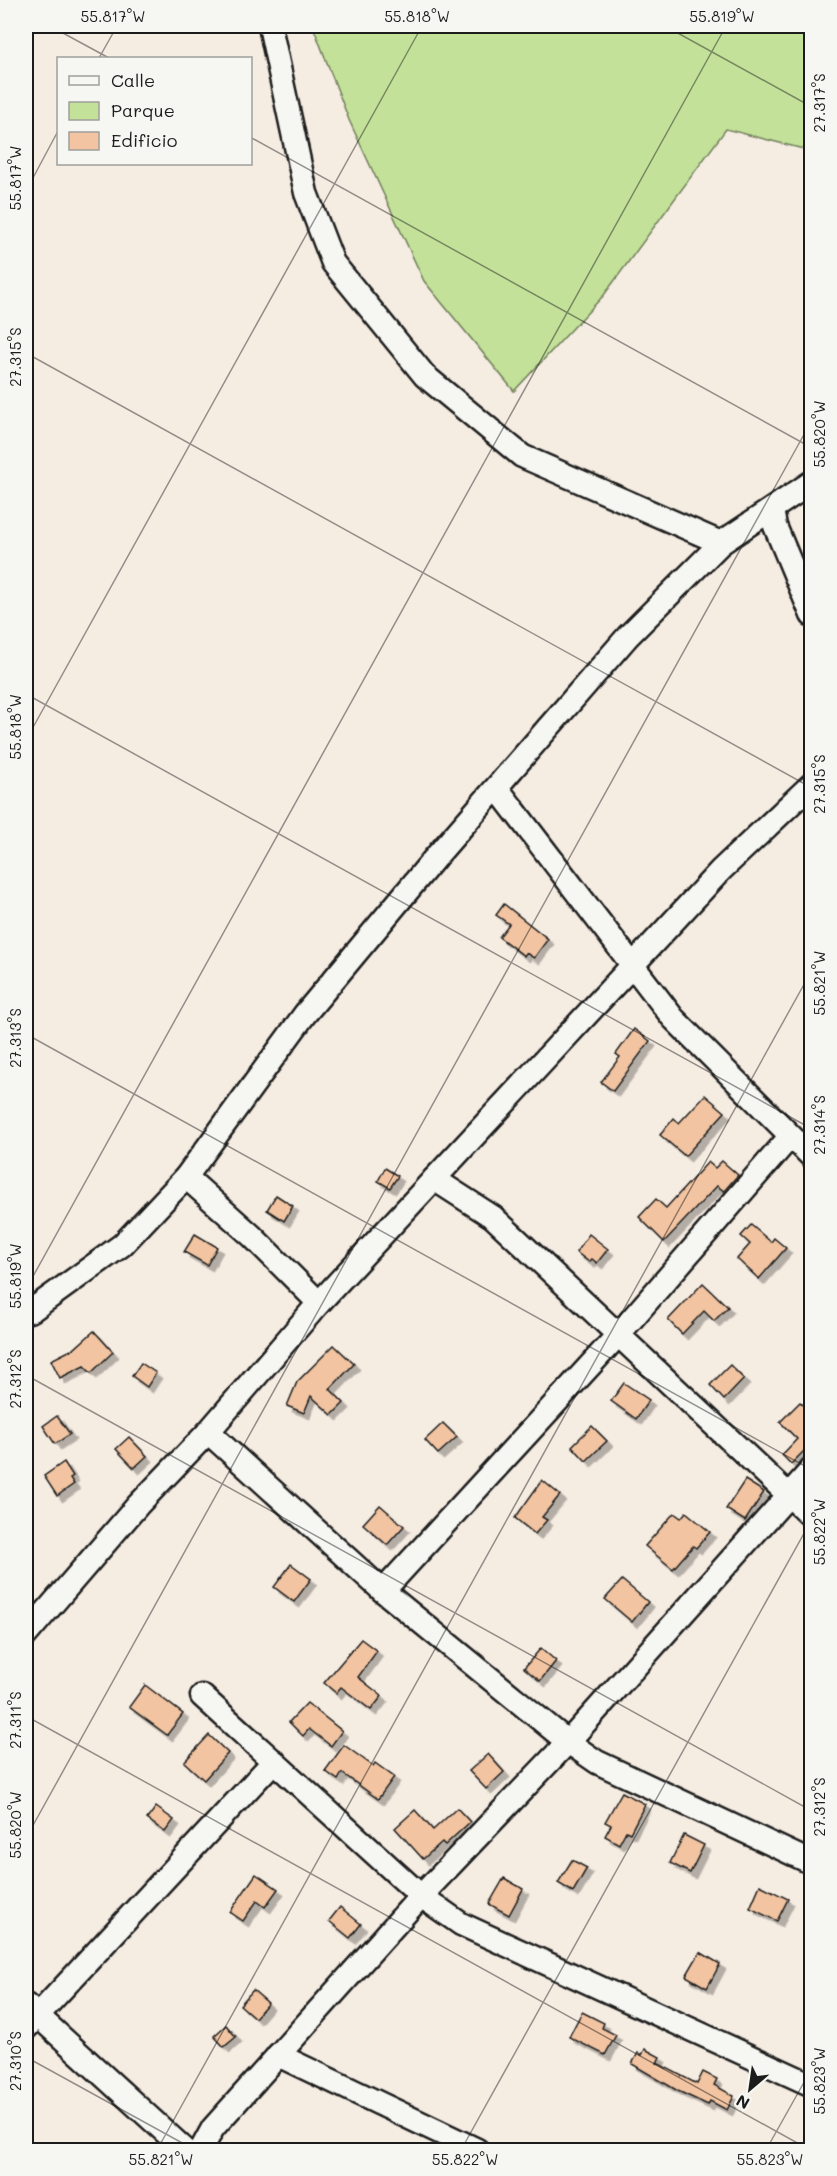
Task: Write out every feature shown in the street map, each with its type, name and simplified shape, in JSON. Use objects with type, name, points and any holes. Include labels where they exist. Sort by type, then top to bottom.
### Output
[{"type":"street","points":[[270,26],[306,193],[333,263],[425,376],[522,456],[721,543]]},
{"type":"street","points":[[26,1312],[122,1245],[186,1177],[305,1014],[434,859],[628,636],[721,543],[812,482]]},
{"type":"street","points":[[772,510],[775,526],[812,615]]},
{"type":"street","points":[[26,1635],[138,1505],[208,1432],[319,1303],[631,965],[721,870],[812,784]]},
{"type":"street","points":[[497,788],[673,1018],[789,1138],[812,1157]]},
{"type":"street","points":[[382,1591],[618,1335],[789,1138]]},
{"type":"street","points":[[186,1177],[252,1236],[319,1303]]},
{"type":"street","points":[[434,1179],[493,1217],[812,1516]]},
{"type":"street","points":[[208,1432],[382,1591],[568,1742],[597,1762],[812,1863]]},
{"type":"street","points":[[201,2151],[213,2128],[278,2055],[421,1896],[568,1742],[812,1469]]},
{"type":"street","points":[[202,1696],[421,1896],[461,1924],[812,2085]]},
{"type":"street","points":[[185,2151],[30,2016],[274,1761]]},
{"type":"street","points":[[278,2055],[477,2151]]},
{"type":"green space","points":[[313,26],[811,26],[811,151],[726,129],[604,295],[514,391],[424,281],[349,120]]},
{"type":"building","points":[[504,904],[548,939],[534,958],[526,953],[524,956],[499,937],[509,924],[496,915]]},
{"type":"building","points":[[634,1029],[650,1041],[613,1091],[601,1082],[620,1057],[616,1054]]},
{"type":"building","points":[[705,1095],[725,1112],[685,1156],[660,1135],[674,1118],[679,1123]]},
{"type":"building","points":[[722,1161],[738,1175],[724,1191],[717,1186],[664,1242],[639,1217],[656,1199],[666,1208],[708,1162],[715,1168]]},
{"type":"building","points":[[385,1168],[398,1176],[390,1188],[378,1181]]},
{"type":"building","points":[[276,1195],[293,1206],[284,1221],[267,1210]]},
{"type":"building","points":[[751,1225],[771,1242],[774,1238],[786,1248],[759,1279],[737,1259],[750,1244],[741,1236]]},
{"type":"building","points":[[195,1234],[217,1247],[207,1265],[184,1252]]},
{"type":"building","points":[[589,1234],[608,1249],[597,1263],[592,1259],[589,1262],[576,1252]]},
{"type":"building","points":[[703,1283],[728,1307],[714,1321],[704,1311],[682,1334],[668,1320]]},
{"type":"building","points":[[94,1331],[113,1352],[91,1373],[84,1366],[60,1378],[51,1360],[75,1348]]},
{"type":"building","points":[[334,1345],[354,1364],[330,1389],[344,1403],[332,1415],[311,1396],[304,1413],[287,1406],[297,1382]]},
{"type":"building","points":[[141,1363],[156,1373],[147,1387],[132,1376]]},
{"type":"building","points":[[730,1365],[744,1379],[724,1400],[710,1385]]},
{"type":"building","points":[[624,1383],[649,1400],[636,1419],[611,1401]]},
{"type":"building","points":[[800,1402],[812,1413],[812,1453],[807,1448],[791,1464],[782,1455],[797,1439],[780,1422]]},
{"type":"building","points":[[57,1416],[70,1434],[55,1444],[43,1426]]},
{"type":"building","points":[[443,1423],[457,1437],[438,1454],[425,1440]]},
{"type":"building","points":[[592,1426],[607,1441],[586,1461],[572,1446]]},
{"type":"building","points":[[129,1437],[147,1456],[134,1468],[116,1449]]},
{"type":"building","points":[[64,1462],[73,1476],[70,1478],[74,1484],[57,1496],[44,1476]]},
{"type":"building","points":[[542,1480],[560,1495],[542,1517],[547,1520],[535,1534],[515,1518]]},
{"type":"building","points":[[745,1480],[764,1492],[745,1521],[726,1509]]},
{"type":"building","points":[[380,1505],[404,1526],[387,1545],[363,1524]]},
{"type":"building","points":[[686,1512],[710,1532],[696,1548],[693,1546],[673,1569],[645,1546],[674,1513],[681,1518]]},
{"type":"building","points":[[291,1564],[311,1579],[294,1602],[274,1587]]},
{"type":"building","points":[[622,1580],[648,1602],[632,1622],[605,1599]]},
{"type":"building","points":[[361,1639],[377,1651],[358,1677],[382,1696],[371,1710],[341,1687],[336,1693],[324,1683]]},
{"type":"building","points":[[541,1648],[556,1661],[540,1681],[524,1668]]},
{"type":"building","points":[[145,1685],[183,1714],[167,1735],[129,1707]]},
{"type":"building","points":[[307,1703],[342,1731],[331,1746],[309,1729],[303,1736],[289,1722]]},
{"type":"building","points":[[209,1735],[228,1753],[204,1780],[184,1762]]},
{"type":"building","points":[[344,1745],[373,1766],[375,1763],[394,1777],[378,1799],[342,1773],[338,1780],[325,1771]]},
{"type":"building","points":[[488,1754],[504,1772],[486,1789],[469,1771]]},
{"type":"building","points":[[622,1792],[645,1804],[630,1833],[626,1831],[619,1844],[605,1836],[611,1825],[605,1822]]},
{"type":"building","points":[[156,1807],[174,1820],[165,1832],[147,1819]]},
{"type":"building","points":[[457,1808],[470,1822],[445,1845],[442,1842],[423,1859],[395,1828],[415,1810],[433,1830]]},
{"type":"building","points":[[684,1835],[704,1845],[690,1873],[670,1863]]},
{"type":"building","points":[[572,1860],[587,1868],[573,1892],[558,1883]]},
{"type":"building","points":[[256,1874],[278,1889],[265,1907],[257,1901],[243,1921],[230,1912]]},
{"type":"building","points":[[504,1878],[523,1889],[509,1915],[489,1904]]},
{"type":"building","points":[[760,1885],[788,1899],[777,1921],[750,1908]]},
{"type":"building","points":[[340,1907],[361,1924],[350,1938],[329,1921]]},
{"type":"building","points":[[700,1952],[720,1964],[707,1988],[686,1976]]},
{"type":"building","points":[[253,1990],[268,2003],[255,2018],[240,2005]]},
{"type":"building","points":[[582,2012],[604,2023],[602,2028],[616,2035],[605,2055],[569,2037]]},
{"type":"building","points":[[226,2025],[236,2037],[224,2047],[214,2036]]},
{"type":"building","points":[[645,2049],[660,2057],[657,2063],[697,2084],[703,2072],[717,2079],[714,2085],[734,2096],[727,2110],[710,2101],[708,2105],[678,2091],[632,2064],[638,2053],[642,2055]]}]
